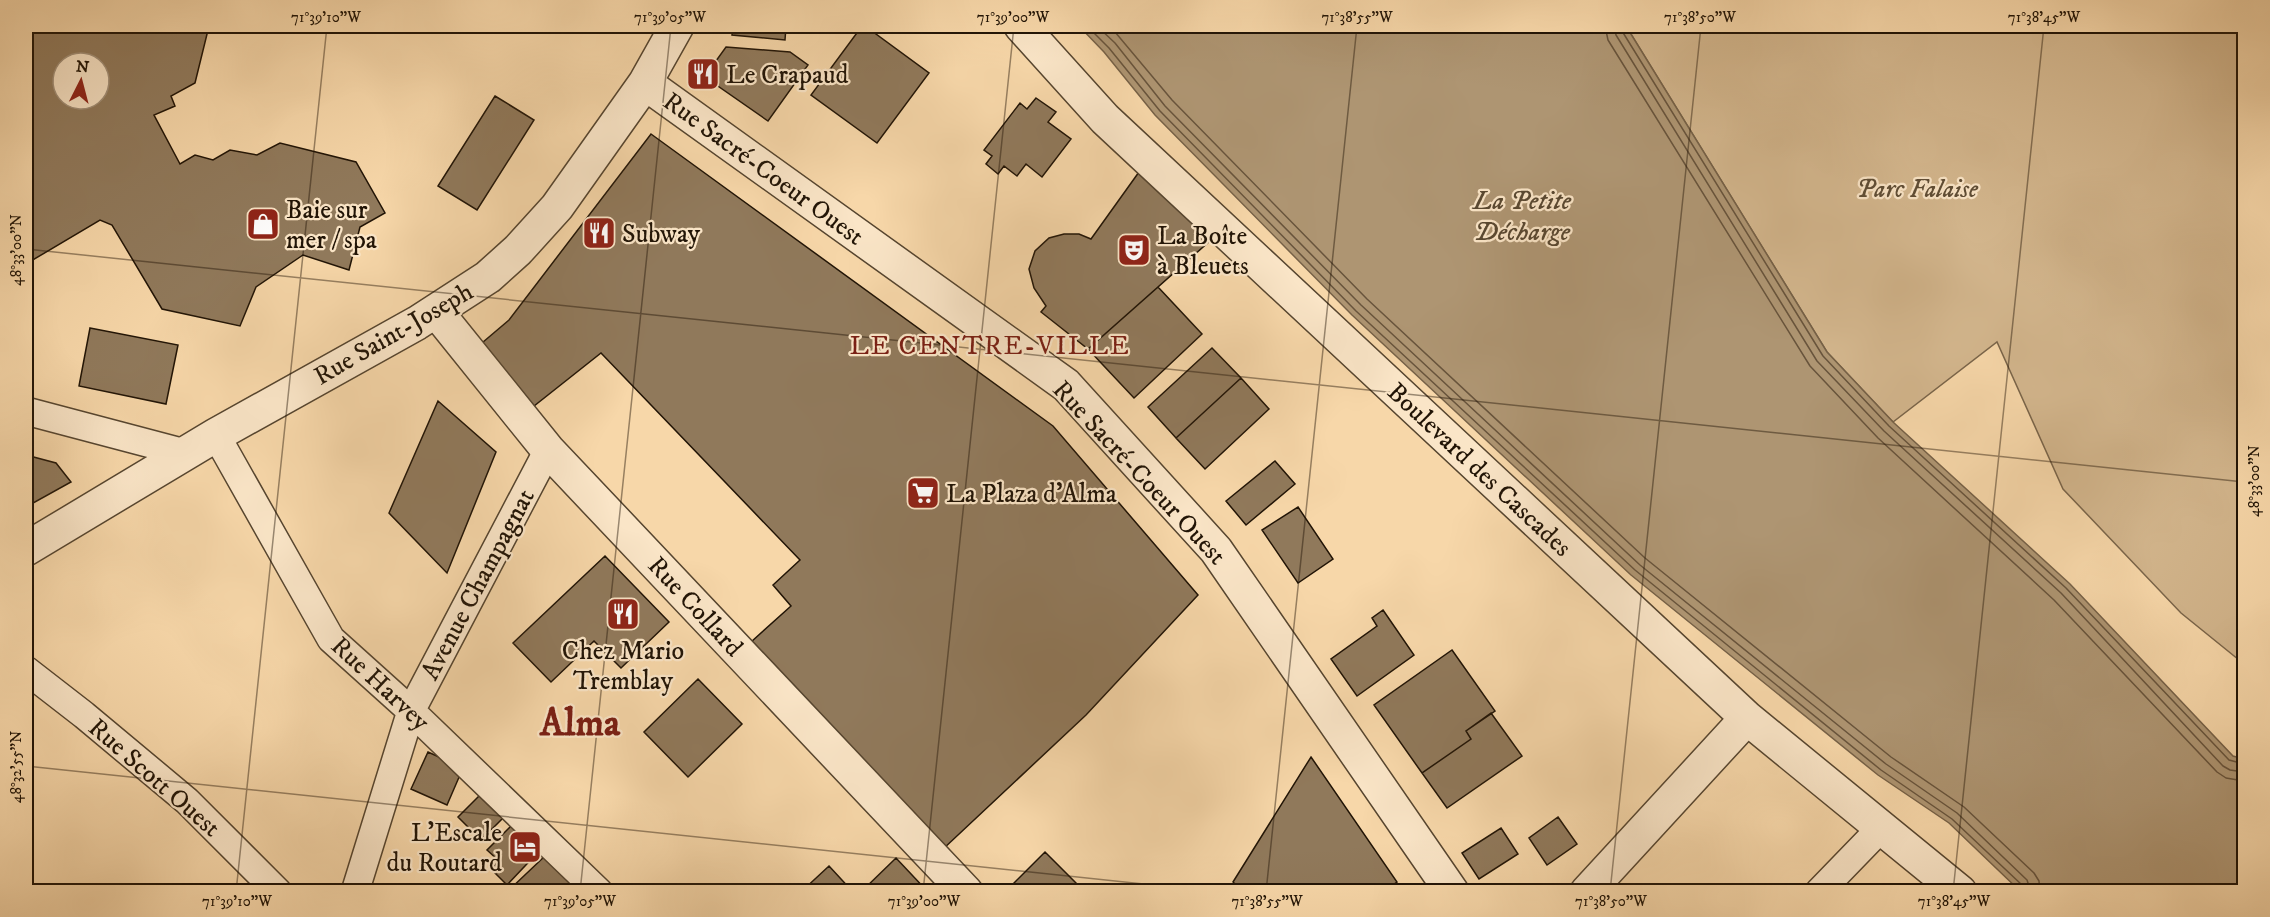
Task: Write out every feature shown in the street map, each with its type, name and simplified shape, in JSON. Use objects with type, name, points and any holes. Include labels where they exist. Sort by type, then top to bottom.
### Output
[{"type":"street","name":"Rue Saint-Joseph","points":[[26,549],[216,435],[436,311],[488,277],[518,250],[557,207],[645,83],[677,26]]},
{"type":"street","name":"Boulevard des Cascades","points":[[1021,26],[1105,119],[1747,718],[1960,891]]},
{"type":"street","name":"Rue Sacré-Coeur Ouest","points":[[645,83],[1066,385],[1216,550],[1452,891]]},
{"type":"street","name":"Rue Collard","points":[[436,311],[548,450],[966,891]]},
{"type":"street","points":[[26,411],[185,453]]},
{"type":"street","name":"Rue Harvey","points":[[216,435],[331,639],[411,711],[599,891]]},
{"type":"street","name":"Avenue Champagnat","points":[[355,891],[411,711],[548,450]]},
{"type":"street","name":"Rue Scott Ouest","points":[[26,670],[187,801],[278,891]]},
{"type":"street","points":[[1587,891],[1747,718]]},
{"type":"street","points":[[1819,891],[1881,828]]},
{"type":"green space","name":"Parc Falaise","points":[[1626,26],[2244,26],[2244,664],[2181,613],[2063,489],[1997,342],[1893,422],[1827,352]]},
{"type":"water","name":"La Petite Décharge","points":[[1079,26],[1626,26],[1827,352],[1893,422],[2070,584],[2233,756],[2244,759],[2244,891],[2020,891],[1949,823],[1878,775],[1631,575],[1352,315],[1155,115],[1104,52]]},
{"type":"building","points":[[26,26],[209,26],[195,83],[171,96],[175,106],[154,115],[180,164],[195,155],[213,160],[230,150],[257,155],[280,143],[356,162],[385,213],[360,227],[349,270],[303,255],[256,287],[240,326],[162,309],[112,225],[100,220],[26,264]]},
{"type":"building","points":[[733,26],[786,26],[785,40],[732,35]]},
{"type":"building","points":[[862,26],[929,73],[877,143],[811,95]]},
{"type":"building","points":[[726,47],[790,52],[808,65],[768,121],[715,84],[708,72]]},
{"type":"building","points":[[495,96],[534,120],[477,210],[438,186]]},
{"type":"building","points":[[1036,98],[1056,112],[1048,122],[1071,139],[1042,177],[1026,164],[1017,176],[1004,166],[998,174],[986,164],[992,156],[984,150],[1020,103],[1027,109]]},
{"type":"building","name":"La Plaza d'Alma","points":[[651,134],[1053,426],[1198,595],[1086,715],[942,850],[751,642],[791,606],[773,585],[800,560],[601,353],[529,410],[476,348],[509,320]]},
{"type":"building","points":[[1144,165],[1211,240],[1088,349],[1041,312],[1046,306],[1034,288],[1029,269],[1035,251],[1049,238],[1064,234],[1079,234],[1091,239]]},
{"type":"building","points":[[1158,287],[1202,334],[1134,398],[1088,349]]},
{"type":"building","points":[[90,328],[178,345],[166,404],[79,386]]},
{"type":"building","points":[[1212,348],[1241,378],[1176,438],[1148,407]]},
{"type":"building","points":[[1241,378],[1269,409],[1205,469],[1176,438]]},
{"type":"building","points":[[438,401],[496,452],[447,573],[389,513]]},
{"type":"building","points":[[26,455],[56,463],[71,482],[26,507]]},
{"type":"building","points":[[1275,461],[1295,484],[1246,525],[1226,501]]},
{"type":"building","points":[[1298,507],[1333,559],[1298,583],[1262,530]]},
{"type":"building","points":[[605,556],[669,622],[621,668],[594,641],[551,682],[513,643]]},
{"type":"building","points":[[1383,610],[1414,655],[1357,696],[1331,659],[1377,626],[1372,618]]},
{"type":"building","points":[[1452,650],[1495,711],[1466,731],[1471,739],[1422,773],[1374,705]]},
{"type":"building","points":[[698,679],[742,724],[688,777],[644,732]]},
{"type":"building","points":[[1491,713],[1522,756],[1447,808],[1422,773],[1471,739],[1466,731]]},
{"type":"building","points":[[428,752],[463,768],[447,805],[411,789]]},
{"type":"building","points":[[1311,757],[1397,882],[1383,892],[1243,892],[1233,882]]},
{"type":"building","points":[[484,791],[507,814],[481,840],[458,817]]},
{"type":"building","points":[[1558,817],[1577,844],[1547,865],[1529,838]]},
{"type":"building","points":[[515,822],[542,848],[507,885],[491,869],[499,861],[487,850]]},
{"type":"building","points":[[1501,828],[1518,854],[1479,879],[1462,853]]},
{"type":"building","points":[[1045,852],[1085,892],[1005,892]]},
{"type":"building","points":[[546,855],[579,892],[507,892]]},
{"type":"building","points":[[896,858],[928,892],[861,892]]},
{"type":"building","points":[[829,866],[853,892],[801,892]]},
{"type":"place","name":"Le Crapaud","points":[[703,74]]},
{"type":"place","name":"Baie sur mer / spa","points":[[263,224]]},
{"type":"place","name":"Subway","points":[[599,233]]},
{"type":"place","name":"La Boîte à Bleuets","points":[[1134,250]]},
{"type":"place","name":"La Plaza d'Alma","points":[[923,493]]},
{"type":"place","name":"Chez Mario Tremblay","points":[[623,614]]},
{"type":"place","name":"L'Escale du Routard","points":[[525,847]]},
{"type":"district","name":"LE CENTRE-VILLE","points":[[990,345]]},
{"type":"district","name":"Alma","points":[[580,722]]}]
